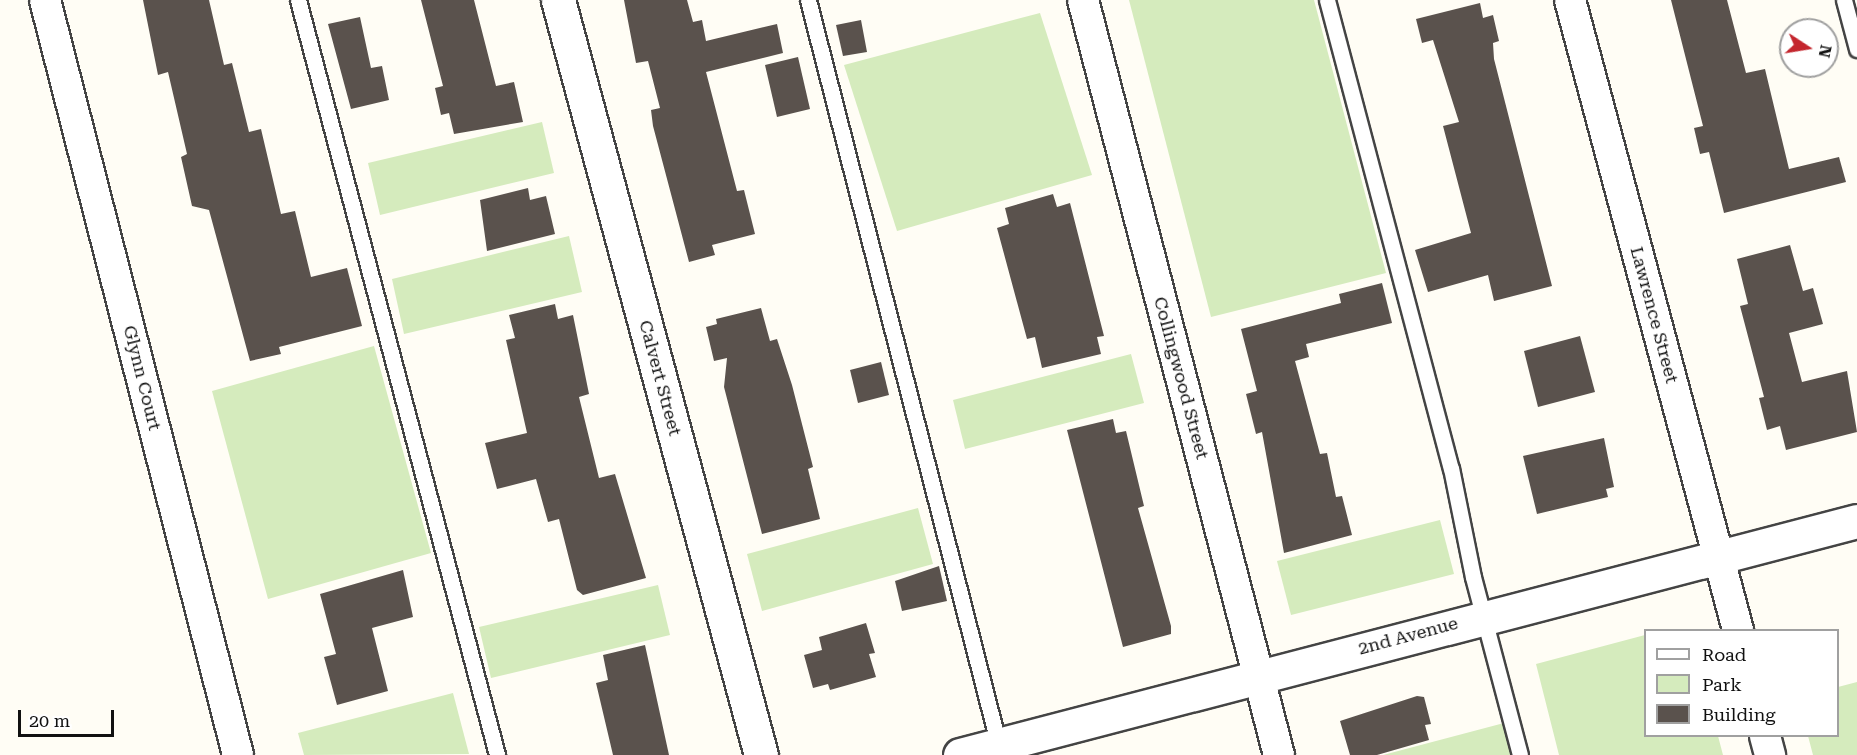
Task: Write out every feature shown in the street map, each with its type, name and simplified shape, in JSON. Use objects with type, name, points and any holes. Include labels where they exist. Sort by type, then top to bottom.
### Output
[{"type":"street","name":"Glynn Court","points":[[45,0],[238,755]]},
{"type":"street","name":"Calvert Street","points":[[558,0],[761,755]]},
{"type":"street","name":"Collingwood Street","points":[[1083,0],[1279,755]]},
{"type":"street","name":"Lawrence Street","points":[[1570,0],[1738,629]]},
{"type":"street","name":"2nd Avenue","points":[[960,755],[1000,750],[1258,674],[1857,521]]},
{"type":"street","points":[[1766,737],[1770,755]]},
{"type":"lane","points":[[298,0],[497,755]]},
{"type":"lane","points":[[808,0],[1000,750]]},
{"type":"lane","points":[[1327,0],[1450,468],[1484,616],[1520,755]]},
{"type":"lane","points":[[1844,0],[1857,49]]},
{"type":"green space","points":[[1129,0],[1314,0],[1386,273],[1211,317]]},
{"type":"green space","points":[[1040,13],[1092,175],[897,231],[844,65]]},
{"type":"green space","points":[[542,122],[554,173],[380,215],[368,163]]},
{"type":"green space","points":[[569,236],[582,292],[404,334],[392,279]]},
{"type":"green space","points":[[374,346],[431,553],[268,599],[212,391]]},
{"type":"green space","points":[[1131,354],[1144,403],[965,449],[953,400]]},
{"type":"green space","points":[[918,508],[933,564],[762,611],[747,554]]},
{"type":"green space","points":[[1440,520],[1454,574],[1291,615],[1277,561]]},
{"type":"green space","points":[[658,585],[670,635],[491,678],[479,627]]},
{"type":"green space","points":[[1644,635],[1644,737],[1718,737],[1723,755],[1559,755],[1536,664]]},
{"type":"green space","points":[[1857,682],[1857,755],[1813,755],[1808,737],[1839,737],[1839,687]]},
{"type":"green space","points":[[453,693],[469,754],[304,755],[298,733]]},
{"type":"green space","points":[[1504,723],[1512,755],[1383,755]]},
{"type":"building","points":[[143,0],[209,0],[224,65],[232,63],[249,132],[261,129],[281,214],[295,211],[311,277],[347,268],[362,326],[279,347],[281,354],[250,361],[209,210],[192,206],[181,157],[187,154],[168,72],[158,75]]},
{"type":"building","points":[[421,0],[474,0],[496,86],[514,82],[523,122],[454,134],[449,113],[441,115],[435,88],[443,86]]},
{"type":"building","points":[[624,0],[687,0],[693,22],[702,20],[706,41],[777,24],[783,53],[706,72],[737,191],[744,190],[755,234],[712,245],[715,255],[689,262],[653,126],[651,110],[660,108],[648,61],[636,63]]},
{"type":"building","points":[[1671,0],[1727,0],[1746,73],[1765,69],[1789,169],[1839,157],[1846,182],[1724,213],[1709,152],[1700,154],[1694,128],[1703,126]]},
{"type":"building","points":[[1480,3],[1483,18],[1493,15],[1499,41],[1493,43],[1494,59],[1552,286],[1494,301],[1488,275],[1428,292],[1415,250],[1471,233],[1443,126],[1459,122],[1433,40],[1422,43],[1416,19]]},
{"type":"building","points":[[360,17],[371,68],[382,66],[389,100],[351,109],[328,24]]},
{"type":"building","points":[[861,20],[867,52],[843,56],[836,25]]},
{"type":"building","points":[[798,57],[810,109],[777,117],[765,65]]},
{"type":"building","points":[[528,188],[530,200],[546,196],[555,234],[487,251],[480,200]]},
{"type":"building","points":[[1053,194],[1057,207],[1070,203],[1104,336],[1097,337],[1101,354],[1042,368],[1035,337],[1027,339],[997,228],[1009,224],[1005,208]]},
{"type":"building","points":[[1790,245],[1803,291],[1813,288],[1823,324],[1789,333],[1802,382],[1847,371],[1857,432],[1786,450],[1780,426],[1767,430],[1759,398],[1764,397],[1740,306],[1748,304],[1737,259]]},
{"type":"building","points":[[1382,283],[1392,323],[1306,344],[1309,357],[1295,361],[1320,454],[1327,453],[1336,497],[1342,496],[1352,535],[1284,553],[1262,432],[1256,434],[1246,394],[1257,391],[1241,329],[1341,303],[1339,294]]},
{"type":"building","points":[[555,304],[558,319],[573,315],[589,394],[579,397],[599,478],[615,474],[646,578],[583,595],[577,590],[559,519],[548,522],[536,479],[497,489],[485,443],[527,433],[506,340],[515,338],[509,315]]},
{"type":"building","points":[[761,308],[770,341],[777,339],[792,385],[813,467],[808,469],[820,519],[762,534],[724,387],[727,358],[714,361],[706,327],[717,324],[716,319]]},
{"type":"building","points":[[1580,336],[1595,392],[1538,407],[1524,351]]},
{"type":"building","points":[[881,362],[889,395],[858,403],[850,370]]},
{"type":"building","points":[[1113,419],[1116,433],[1126,431],[1144,506],[1138,508],[1171,626],[1171,634],[1123,647],[1067,430]]},
{"type":"building","points":[[1604,438],[1614,487],[1606,489],[1608,497],[1537,514],[1523,456]]},
{"type":"building","points":[[939,566],[947,601],[902,611],[895,581]]},
{"type":"building","points":[[403,570],[413,617],[372,628],[388,691],[337,705],[324,657],[336,654],[320,594]]},
{"type":"building","points":[[866,623],[875,653],[869,654],[876,677],[830,690],[828,684],[813,688],[804,655],[822,650],[819,637]]},
{"type":"building","points":[[645,645],[669,755],[613,755],[596,683],[608,680],[603,655]]},
{"type":"building","points":[[1417,696],[1424,697],[1431,724],[1425,725],[1429,740],[1377,755],[1350,755],[1340,721]]}]
